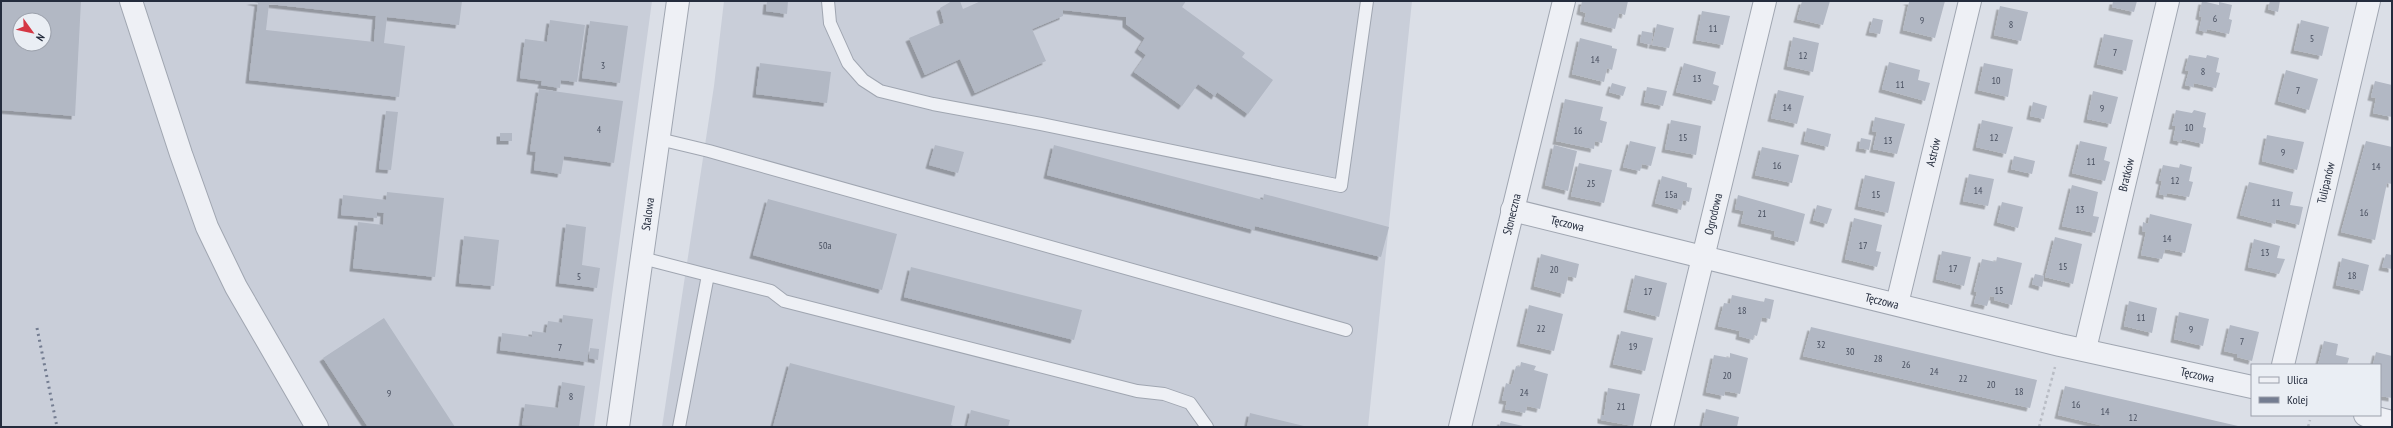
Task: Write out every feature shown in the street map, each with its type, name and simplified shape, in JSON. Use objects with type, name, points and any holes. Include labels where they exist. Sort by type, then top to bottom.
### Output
[{"type":"street","points":[[131,1],[181,154],[207,227],[236,287],[317,427]]},
{"type":"street","name":"Stalowa","points":[[618,427],[678,1]]},
{"type":"street","name":"Słoneczna","points":[[1460,427],[1564,1]]},
{"type":"street","name":"Ogrodowa","points":[[1662,427],[1702,256],[1765,1]]},
{"type":"street","name":"Astrów","points":[[1897,304],[1970,1]]},
{"type":"street","name":"Bratków","points":[[2085,349],[2168,1]]},
{"type":"street","name":"Tulipanów","points":[[2283,364],[2369,1]]},
{"type":"street","name":"Tęczowa","points":[[1512,210],[2060,345],[2085,349],[2251,388]]},
{"type":"street","points":[[2369,416],[2392,422]]},
{"type":"lane","points":[[828,1],[830,23],[848,63],[863,80],[880,91],[933,104],[1041,124],[1341,186],[1367,1]]},
{"type":"lane","points":[[659,139],[716,153],[1346,330]]},
{"type":"lane","points":[[642,258],[771,291],[784,301],[1137,391],[1164,394],[1190,403],[1207,427]]},
{"type":"lane","points":[[679,427],[708,275]]},
{"type":"path","points":[[2039,427],[2060,345]]},
{"type":"path","points":[[2308,427],[2310,420]]},
{"type":"shaded area","points":[[1,1],[652,1],[594,427],[1,427]]},
{"type":"shaded area","points":[[724,1],[1412,1],[1368,427],[662,427],[714,86]]},
{"type":"building","points":[[1,1],[81,1],[75,116],[1,110]]},
{"type":"building","points":[[250,1],[462,1],[459,25],[387,17],[384,43],[405,46],[399,97],[249,80],[258,3]],"holes":[[[269,4],[376,16],[374,42],[266,30]]]},
{"type":"building","points":[[767,1],[788,1],[787,14],[766,11]]},
{"type":"building","points":[[952,1],[960,1],[963,9],[981,1],[1186,1],[1182,7],[1245,53],[1242,57],[1273,80],[1248,114],[1217,92],[1215,96],[1198,84],[1182,106],[1134,72],[1146,55],[1138,49],[1145,38],[1126,24],[1126,17],[1063,10],[1063,16],[1032,29],[1046,61],[975,93],[960,59],[925,75],[909,38],[944,23],[940,8]]},
{"type":"building","points":[[1582,1],[1628,1],[1625,15],[1619,13],[1615,29],[1584,21],[1586,13],[1580,11]]},
{"type":"building","points":[[1802,1],[1830,1],[1823,25],[1797,19]]},
{"type":"building","points":[[1906,1],[1945,1],[1935,38],[1903,30],[1909,2]]},
{"type":"building","points":[[2113,1],[2137,1],[2134,12],[2112,7]]},
{"type":"building","points":[[2202,1],[2219,5],[2219,2],[2232,5],[2229,19],[2232,20],[2229,34],[2207,29],[2206,32],[2199,30],[2202,17],[2199,16]]},
{"type":"building","points":[[2270,1],[2280,1],[2278,12],[2268,9]]},
{"type":"building","points":[[2000,6],[2028,12],[2021,41],[1994,35]]},
{"type":"building","points":[[1702,11],[1730,16],[1723,45],[1696,40]]},
{"type":"building","points":[[1873,18],[1883,20],[1880,34],[1869,32]]},
{"type":"building","points":[[550,20],[585,25],[577,82],[561,80],[560,88],[541,85],[542,81],[520,78],[525,39],[547,42]]},
{"type":"building","points":[[2301,20],[2329,27],[2322,56],[2294,50]]},
{"type":"building","points":[[590,21],[628,26],[620,83],[582,78]]},
{"type":"building","points":[[1657,24],[1674,28],[1669,48],[1652,45]]},
{"type":"building","points":[[1642,31],[1653,33],[1651,45],[1640,42]]},
{"type":"building","points":[[2104,34],[2133,40],[2126,71],[2097,64]]},
{"type":"building","points":[[1793,37],[1819,43],[1813,72],[1787,66]]},
{"type":"building","points":[[1580,38],[1612,46],[1612,48],[1617,49],[1612,70],[1607,68],[1604,82],[1572,74]]},
{"type":"building","points":[[2189,55],[2206,58],[2207,55],[2219,58],[2216,72],[2220,73],[2216,88],[2194,83],[2193,87],[2185,85],[2189,71],[2185,70]]},
{"type":"building","points":[[1889,62],[1920,70],[1918,80],[1930,83],[1925,101],[1882,89]]},
{"type":"building","points":[[760,63],[831,72],[827,103],[756,94]]},
{"type":"building","points":[[1684,63],[1716,72],[1713,84],[1719,86],[1715,101],[1676,92]]},
{"type":"building","points":[[1984,63],[2013,69],[2008,97],[1978,90]]},
{"type":"building","points":[[2286,70],[2318,79],[2309,110],[2278,101]]},
{"type":"building","points":[[2375,81],[2392,85],[2392,117],[2373,113],[2376,98],[2371,97]]},
{"type":"building","points":[[1612,83],[1626,87],[1623,96],[1609,92]]},
{"type":"building","points":[[1647,87],[1667,91],[1663,106],[1644,102]]},
{"type":"building","points":[[539,89],[623,101],[614,163],[564,156],[561,174],[534,170],[536,152],[530,151]]},
{"type":"building","points":[[1778,90],[1804,96],[1797,124],[1771,118]]},
{"type":"building","points":[[2093,91],[2118,97],[2111,124],[2087,119]]},
{"type":"building","points":[[1565,99],[1603,107],[1600,120],[1607,122],[1602,143],[1595,141],[1594,149],[1556,141]]},
{"type":"building","points":[[2033,102],[2047,106],[2044,119],[2030,116]]},
{"type":"building","points":[[2176,110],[2192,113],[2194,110],[2206,113],[2203,127],[2206,128],[2203,144],[2182,139],[2181,142],[2173,140],[2176,126],[2172,126]]},
{"type":"building","points":[[386,111],[398,112],[391,170],[379,169]]},
{"type":"building","points":[[1875,117],[1905,124],[1897,154],[1873,149],[1877,132],[1872,131]]},
{"type":"building","points":[[1671,120],[1701,126],[1696,155],[1665,149]]},
{"type":"building","points":[[1982,120],[2013,127],[2006,154],[1976,147]]},
{"type":"building","points":[[1807,128],[1831,134],[1828,147],[1804,141]]},
{"type":"building","points":[[500,133],[512,133],[512,141],[500,141]]},
{"type":"building","points":[[2267,135],[2304,142],[2297,170],[2262,161]]},
{"type":"building","points":[[1861,138],[1871,140],[1869,150],[1859,148]]},
{"type":"building","points":[[1630,141],[1656,147],[1651,166],[1642,164],[1640,171],[1623,167]]},
{"type":"building","points":[[2080,141],[2107,147],[2104,160],[2110,162],[2105,181],[2072,173]]},
{"type":"building","points":[[2366,141],[2392,147],[2392,184],[2387,183],[2375,240],[2341,232]]},
{"type":"building","points":[[935,145],[964,152],[958,173],[929,165]]},
{"type":"building","points":[[1054,145],[1263,200],[1264,194],[1389,227],[1381,257],[1255,226],[1254,230],[1047,175]]},
{"type":"building","points":[[1554,145],[1577,151],[1568,191],[1545,185]]},
{"type":"building","points":[[1762,147],[1799,155],[1792,183],[1755,175]]},
{"type":"building","points":[[2014,156],[2035,161],[2032,174],[2011,169]]},
{"type":"building","points":[[1579,163],[1612,170],[1604,203],[1571,196]]},
{"type":"building","points":[[2180,164],[2192,167],[2189,181],[2193,182],[2189,197],[2167,193],[2167,196],[2159,194],[2162,181],[2159,180],[2163,165],[2179,168]]},
{"type":"building","points":[[1969,174],[1994,179],[1988,206],[1963,201]]},
{"type":"building","points":[[1865,175],[1895,182],[1888,213],[1858,206]]},
{"type":"building","points":[[1662,176],[1687,183],[1687,187],[1692,188],[1689,202],[1683,200],[1681,210],[1655,203]]},
{"type":"building","points":[[2249,182],[2293,192],[2290,205],[2303,207],[2299,225],[2276,219],[2275,224],[2240,215]]},
{"type":"building","points":[[2072,185],[2098,192],[2093,216],[2099,217],[2095,233],[2062,226]]},
{"type":"building","points":[[387,192],[444,198],[435,277],[353,268],[358,222],[383,225],[384,213],[377,212],[377,218],[341,215],[343,195],[386,200]]},
{"type":"building","points":[[1738,195],[1805,214],[1798,242],[1774,236],[1775,231],[1741,223],[1744,211],[1735,209]]},
{"type":"building","points":[[768,199],[897,234],[882,290],[753,255]]},
{"type":"building","points":[[2002,202],[2023,207],[2018,228],[1997,222]]},
{"type":"building","points":[[1817,205],[1832,209],[1827,224],[1813,220]]},
{"type":"building","points":[[2150,214],[2192,224],[2185,253],[2165,249],[2162,259],[2141,255],[2146,232],[2142,231],[2143,222],[2148,224]]},
{"type":"building","points":[[1854,218],[1882,225],[1876,251],[1881,252],[1877,267],[1845,259]]},
{"type":"building","points":[[566,224],[586,227],[582,265],[600,268],[597,288],[559,283]]},
{"type":"building","points":[[464,236],[499,240],[494,286],[459,283]]},
{"type":"building","points":[[2055,237],[2082,244],[2073,284],[2045,277]]},
{"type":"building","points":[[2254,239],[2280,246],[2277,258],[2285,259],[2279,274],[2248,267]]},
{"type":"building","points":[[1942,251],[1971,257],[1964,286],[1936,279]]},
{"type":"building","points":[[1541,254],[1579,264],[1576,278],[1568,276],[1564,294],[1534,286]]},
{"type":"building","points":[[2386,254],[2392,255],[2392,269],[2382,267]]},
{"type":"building","points":[[1997,257],[2022,263],[2012,305],[1994,300],[1994,297],[1990,296],[1987,306],[1974,303],[1977,292],[1974,291],[1982,259],[1996,262]]},
{"type":"building","points":[[2342,258],[2369,265],[2363,291],[2336,285]]},
{"type":"building","points":[[911,267],[1082,310],[1074,340],[904,297]]},
{"type":"building","points":[[2035,274],[2044,276],[2042,287],[2032,284]]},
{"type":"building","points":[[1635,275],[1667,283],[1659,317],[1627,309]]},
{"type":"building","points":[[1732,295],[1764,302],[1765,298],[1774,300],[1770,319],[1762,317],[1757,336],[1754,335],[1753,340],[1739,336],[1740,331],[1718,326],[1724,303],[1730,304]]},
{"type":"building","points":[[2129,301],[2157,308],[2152,333],[2124,326]]},
{"type":"building","points":[[1529,305],[1563,314],[1554,351],[1520,343]]},
{"type":"building","points":[[2179,312],[2209,319],[2203,346],[2174,339]]},
{"type":"building","points":[[563,315],[593,319],[587,362],[500,350],[502,333],[532,337],[532,331],[546,333],[548,321],[562,323]]},
{"type":"building","points":[[384,318],[455,427],[368,427],[323,358]]},
{"type":"building","points":[[2230,325],[2259,332],[2252,361],[2237,357],[2237,354],[2224,351]]},
{"type":"building","points":[[1811,327],[2037,380],[2030,408],[1803,356]]},
{"type":"building","points":[[1621,331],[1653,338],[1645,371],[1613,364]]},
{"type":"building","points":[[2324,341],[2338,344],[2336,355],[2349,358],[2347,364],[2318,364]]},
{"type":"building","points":[[590,348],[599,349],[598,360],[589,358]]},
{"type":"building","points":[[2376,352],[2392,356],[2392,398],[2381,396],[2381,364],[2373,364]]},
{"type":"building","points":[[1730,353],[1748,358],[1740,394],[1725,391],[1724,396],[1706,392],[1714,355],[1730,358]]},
{"type":"building","points":[[1521,362],[1536,366],[1534,370],[1548,374],[1540,409],[1527,406],[1525,413],[1505,409],[1507,401],[1502,400],[1506,383],[1511,385],[1516,366],[1520,367]]},
{"type":"building","points":[[790,363],[955,406],[951,425],[956,427],[773,427]]},
{"type":"building","points":[[562,382],[585,386],[579,427],[522,425],[525,404],[558,408]]},
{"type":"building","points":[[2065,386],[2238,426],[2108,427],[2058,415]]},
{"type":"building","points":[[1608,388],[1640,394],[1633,426],[1601,420],[1601,415],[1604,416]]},
{"type":"building","points":[[1706,409],[1739,417],[1737,427],[1702,427]]},
{"type":"building","points":[[971,410],[1010,420],[1008,427],[967,427]]},
{"type":"building","points":[[1250,413],[1304,426],[1304,427],[1247,427]]},
{"type":"building","points":[[1501,421],[1523,426],[1523,427],[1499,427]]},
{"type":"railway","points":[[37,328],[57,427]]}]
